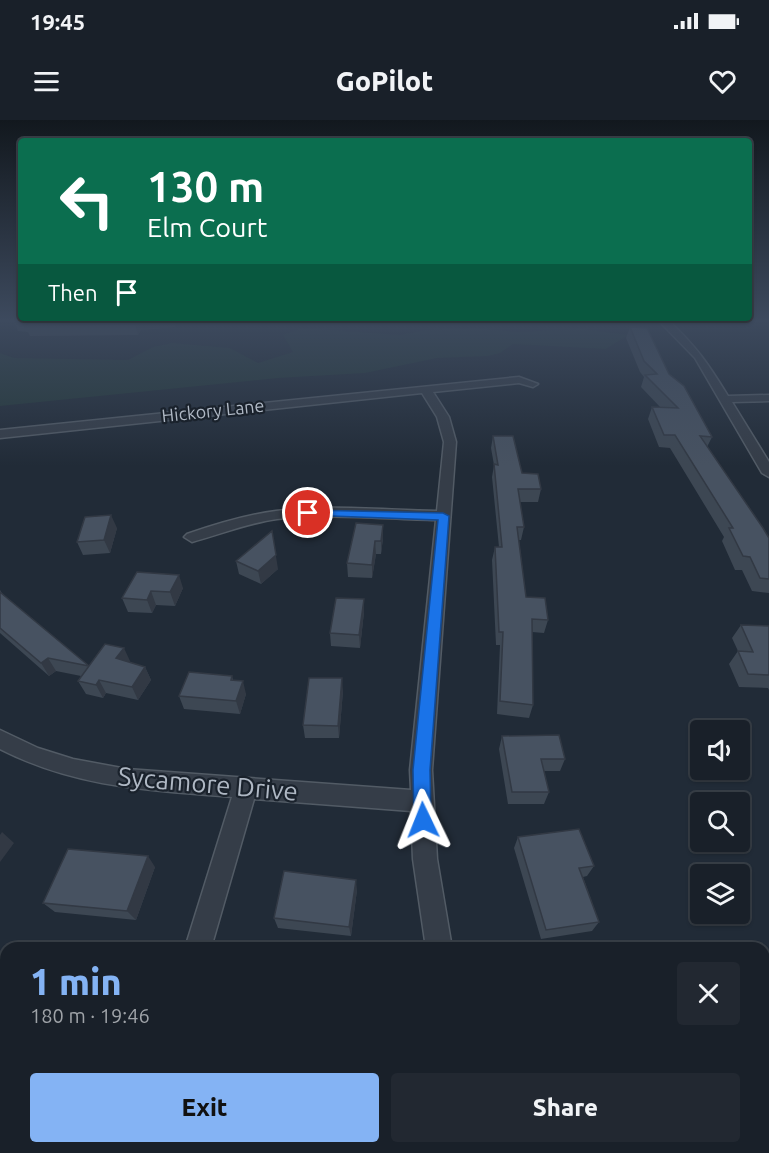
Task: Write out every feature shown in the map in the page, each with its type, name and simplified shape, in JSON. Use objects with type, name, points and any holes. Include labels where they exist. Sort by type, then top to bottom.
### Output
[{"type":"street","points":[[706,369],[769,473]]},
{"type":"street","name":"Hickory Lane","points":[[0,434],[519,380],[532,384]]},
{"type":"street","points":[[425,389],[444,417],[450,442],[421,770],[425,859],[437,942]]},
{"type":"street","points":[[724,399],[769,398]]},
{"type":"street","points":[[192,537],[222,526],[279,515],[308,513],[443,516]]},
{"type":"street","name":"Sycamore Drive","points":[[0,739],[33,755],[73,769],[127,779],[421,801]]},
{"type":"street","points":[[200,942],[246,789]]},
{"type":"green space","points":[[0,369],[383,369],[365,373],[278,378],[0,406]]},
{"type":"building","points":[[652,369],[667,369],[669,374],[684,386],[712,437],[700,436],[769,538],[769,579],[760,578],[750,557],[743,556],[729,528],[733,528],[675,435],[664,435],[652,407],[678,408],[645,375],[657,374]]},
{"type":"building","points":[[493,436],[513,436],[522,473],[538,474],[541,489],[518,489],[524,527],[517,527],[526,597],[545,598],[548,620],[532,619],[533,705],[500,701],[503,632],[499,632],[495,547],[502,547],[494,464],[498,465]]},
{"type":"building","points":[[111,515],[104,540],[77,542],[85,517]]},
{"type":"building","points":[[356,523],[383,525],[381,541],[375,541],[372,565],[347,563]]},
{"type":"building","points":[[272,531],[276,555],[258,571],[236,561]]},
{"type":"building","points":[[137,572],[179,575],[170,592],[151,591],[147,600],[122,598]]},
{"type":"building","points":[[0,592],[89,666],[48,658],[41,663],[0,628]]},
{"type":"building","points":[[336,598],[364,599],[359,635],[330,633]]},
{"type":"building","points":[[741,625],[769,626],[769,675],[748,674],[738,651],[753,652]]},
{"type":"building","points":[[105,644],[124,648],[116,658],[145,667],[132,687],[99,680],[96,685],[78,681]]},
{"type":"building","points":[[189,672],[232,676],[231,680],[243,681],[236,701],[179,696]]},
{"type":"building","points":[[309,678],[342,678],[338,726],[303,725]]},
{"type":"building","points":[[559,735],[565,759],[541,759],[549,792],[512,792],[502,736]]},
{"type":"building","points":[[579,829],[594,866],[579,868],[599,922],[546,930],[518,837]]},
{"type":"building","points":[[68,849],[148,856],[127,911],[43,903]]},
{"type":"building","points":[[284,871],[356,880],[349,927],[274,918]]},
{"type":"route","points":[[308,513],[443,516],[421,770],[423,820]]}]
